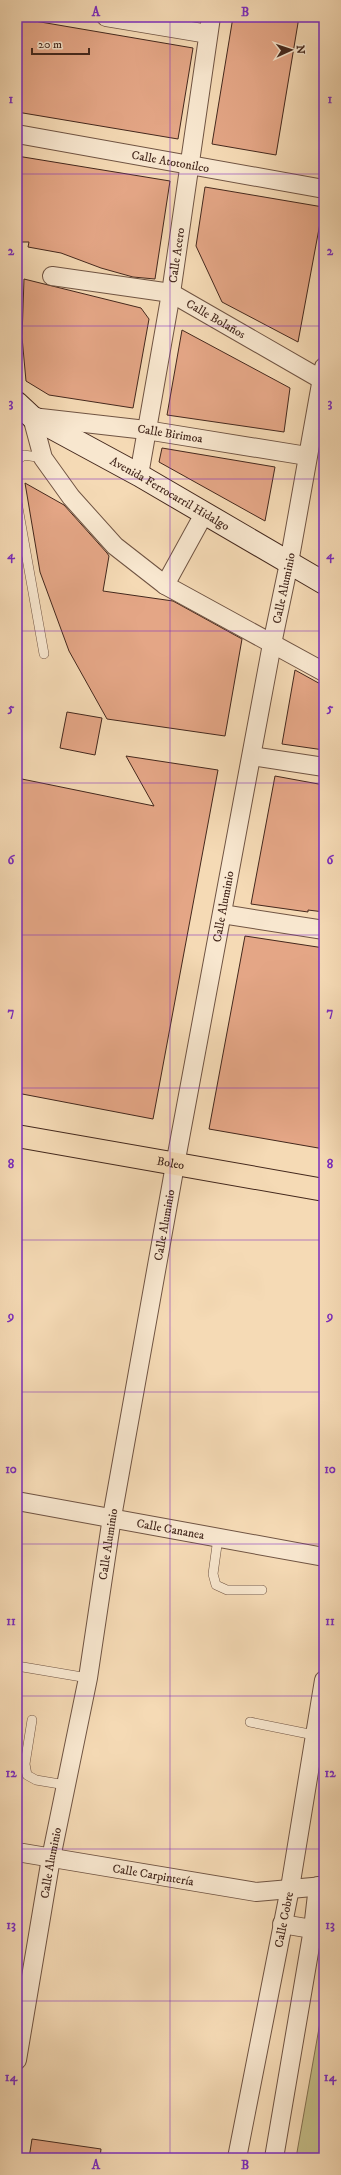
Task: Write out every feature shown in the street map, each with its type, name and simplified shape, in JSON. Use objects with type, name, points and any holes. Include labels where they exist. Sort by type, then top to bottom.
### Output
[{"type":"main road","name":"Avenida Ferrocarril Hidalgo","points":[[25,410],[324,583]]},
{"type":"main road","name":"Boleo","points":[[17,1136],[324,1190]]},
{"type":"street","name":"Calle Acero","points":[[106,17],[210,26],[170,293],[139,475]]},
{"type":"street","name":"Calle Atotonilco","points":[[17,134],[324,188]]},
{"type":"street","name":"Calle Bolaños","points":[[52,276],[170,293],[323,376]]},
{"type":"street","name":"Calle Aluminio","points":[[17,2060],[51,1858],[88,1678],[112,1518],[175,1165],[323,376]]},
{"type":"street","name":"Calle Birimoa","points":[[25,410],[307,456]]},
{"type":"street","points":[[25,410],[43,458],[71,497],[114,546],[166,585],[324,672]]},
{"type":"street","points":[[166,585],[204,514]]},
{"type":"street","points":[[252,756],[324,767]]},
{"type":"street","points":[[222,914],[324,930]]},
{"type":"street","name":"Calle Cananea","points":[[17,1501],[324,1557]]},
{"type":"street","name":"Calle Cobre","points":[[237,2158],[290,1888],[324,1680]]},
{"type":"street","name":"Calle Carpintería","points":[[17,1852],[256,1892],[321,1886]]},
{"type":"street","points":[[274,2158],[319,1930],[321,1886]]},
{"type":"street","points":[[282,1924],[319,1930]]},
{"type":"lane","points":[[17,460],[24,455],[43,458]]},
{"type":"lane","points":[[17,502],[44,654]]},
{"type":"lane","points":[[218,1538],[213,1574],[216,1585],[227,1590],[262,1590]]},
{"type":"lane","points":[[17,1666],[88,1678]]},
{"type":"lane","points":[[32,1720],[25,1764],[27,1775],[36,1780],[66,1785]]},
{"type":"lane","points":[[250,1722],[314,1735]]},
{"type":"shaded area","points":[[324,2000],[324,2158],[296,2158]]},
{"type":"building","points":[[233,17],[299,17],[276,155],[212,144]]},
{"type":"building","points":[[17,18],[193,48],[178,139],[17,112]]},
{"type":"building","points":[[17,156],[170,181],[155,279],[133,277],[101,268],[61,253],[28,247],[29,242],[17,242]]},
{"type":"building","points":[[205,187],[323,207],[298,342],[222,302],[196,246]]},
{"type":"building","points":[[24,279],[141,308],[149,319],[133,408],[49,395],[26,381],[22,337]]},
{"type":"building","points":[[182,330],[290,388],[284,432],[167,415]]},
{"type":"building","points":[[162,448],[275,467],[265,521],[159,462]]},
{"type":"building","points":[[25,483],[64,505],[107,553],[109,556],[103,591],[173,601],[242,639],[225,736],[107,719],[69,651],[40,572]]},
{"type":"building","points":[[295,670],[324,686],[324,750],[282,744]]},
{"type":"building","points":[[67,712],[102,718],[95,755],[60,748]]},
{"type":"building","points":[[126,756],[218,770],[153,1119],[17,1093],[17,778],[154,806]]},
{"type":"building","points":[[275,776],[324,785],[324,912],[308,910],[308,912],[251,904]]},
{"type":"building","points":[[245,936],[324,948],[324,1149],[209,1129]]},
{"type":"building","points":[[32,2139],[101,2149],[100,2158],[29,2158]]}]
